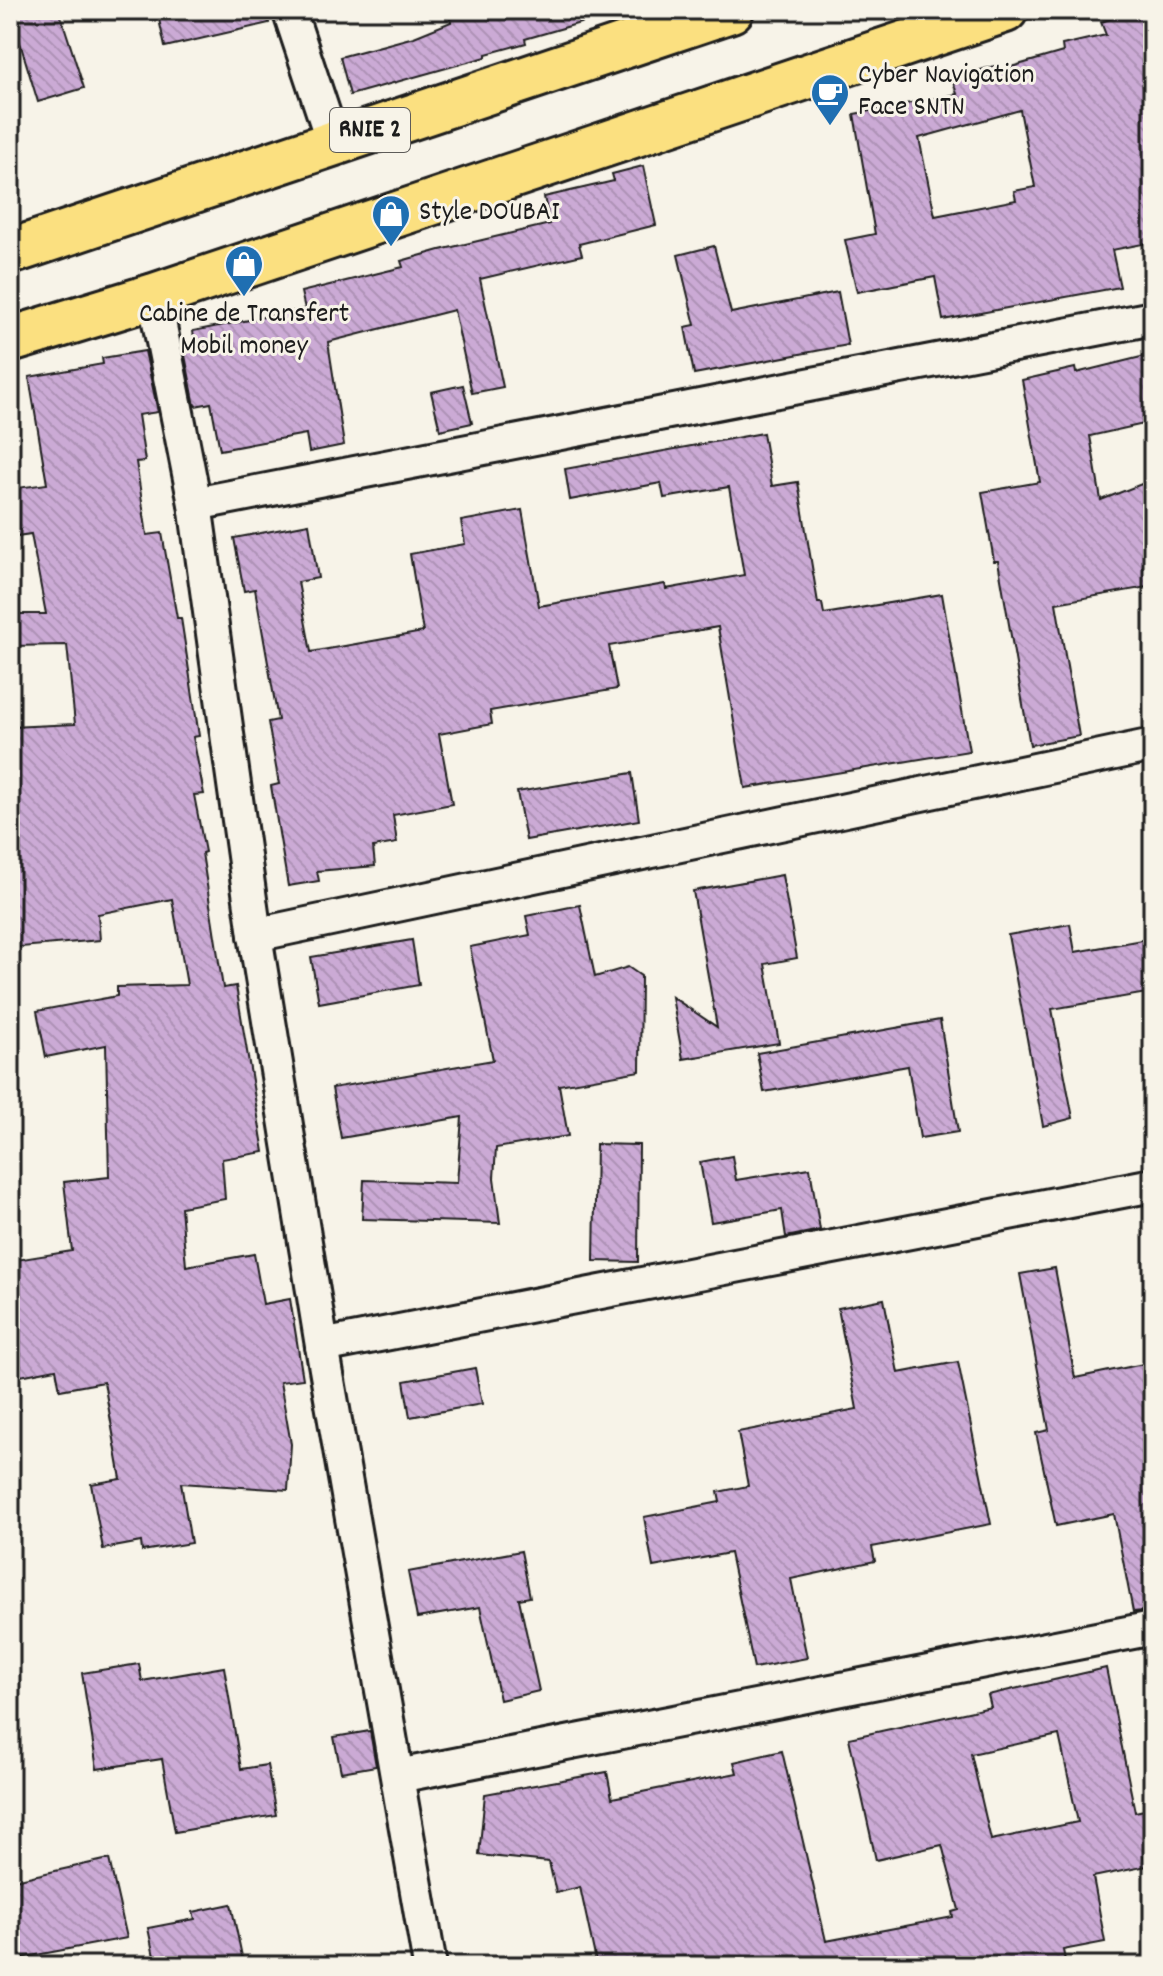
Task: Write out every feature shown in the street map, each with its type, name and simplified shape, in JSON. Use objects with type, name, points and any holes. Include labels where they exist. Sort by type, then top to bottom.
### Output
[{"type":"main road","name":"RNIE 2","points":[[10,252],[731,10]]},
{"type":"main road","points":[[10,340],[154,296],[1005,10]]},
{"type":"street","points":[[289,10],[333,142]]},
{"type":"street","points":[[154,296],[195,504],[255,935],[322,1346],[430,1966]]},
{"type":"street","points":[[195,504],[1153,318]]},
{"type":"street","points":[[255,935],[1153,745]]},
{"type":"street","points":[[322,1346],[1153,1185]]},
{"type":"street","points":[[398,1776],[1153,1628]]},
{"type":"building","points":[[10,10],[59,10],[84,88],[38,102]]},
{"type":"building","points":[[157,10],[267,10],[269,23],[165,47]]},
{"type":"building","points":[[471,10],[593,10],[594,19],[525,39],[526,43],[486,54],[486,57],[350,95],[340,57],[414,37],[451,22],[449,17]]},
{"type":"building","points":[[1136,10],[1153,10],[1153,242],[1112,250],[1120,287],[943,320],[935,277],[857,292],[845,240],[875,234],[854,114],[957,94],[952,78],[995,66],[997,71],[1063,52],[1062,45],[1106,35],[1101,22]],"holes":[[[1020,110],[1035,187],[1014,191],[1016,200],[935,216],[919,138]]]},
{"type":"building","points":[[643,166],[656,225],[579,244],[582,255],[480,279],[503,387],[472,393],[454,310],[328,342],[344,445],[309,452],[306,434],[220,450],[211,403],[195,406],[183,345],[195,343],[193,331],[305,309],[301,292],[403,267],[401,261],[440,250],[550,224],[544,197],[614,181],[612,174]]},
{"type":"building","points":[[714,246],[731,313],[838,292],[848,345],[694,374],[685,327],[695,325],[678,255]]},
{"type":"building","points":[[145,351],[158,412],[138,415],[145,461],[136,462],[147,535],[162,533],[177,618],[181,618],[199,736],[193,737],[204,794],[194,795],[205,852],[202,853],[223,988],[236,986],[264,1152],[222,1159],[225,1199],[181,1207],[186,1266],[254,1254],[263,1304],[290,1299],[303,1379],[280,1382],[291,1444],[288,1490],[181,1483],[191,1543],[142,1551],[141,1542],[103,1549],[91,1484],[121,1479],[104,1382],[60,1390],[56,1369],[10,1378],[10,1261],[72,1251],[64,1182],[109,1177],[106,1045],[46,1057],[37,1011],[117,996],[117,987],[187,985],[172,899],[98,914],[100,940],[10,948],[10,727],[75,724],[67,645],[10,646],[10,614],[46,614],[31,534],[10,537],[10,489],[47,484],[29,377],[103,364],[102,358]]},
{"type":"building","points":[[1153,354],[1153,422],[1090,436],[1101,500],[1144,483],[1153,506],[1153,586],[1056,603],[1079,736],[1030,745],[998,561],[994,561],[982,492],[1040,482],[1022,380],[1075,368],[1076,373]]},
{"type":"building","points":[[463,385],[472,423],[440,430],[431,392]]},
{"type":"building","points":[[763,433],[772,486],[798,482],[818,603],[822,603],[824,614],[942,594],[969,751],[745,788],[718,627],[609,646],[617,689],[490,711],[492,724],[439,734],[452,804],[393,815],[397,843],[373,847],[375,866],[317,871],[319,881],[288,886],[271,786],[279,784],[268,722],[278,720],[255,589],[244,591],[234,538],[309,524],[318,578],[298,582],[311,652],[423,632],[410,554],[465,544],[461,521],[522,510],[539,606],[665,584],[666,589],[744,575],[729,487],[664,498],[661,483],[570,500],[565,469]]},
{"type":"building","points":[[632,773],[639,820],[526,840],[517,792]]},
{"type":"building","points":[[782,875],[797,958],[765,964],[779,1043],[683,1059],[672,997],[717,1027],[693,891]]},
{"type":"building","points":[[580,905],[595,977],[628,967],[641,976],[640,1071],[559,1085],[568,1136],[496,1148],[494,1178],[500,1223],[362,1219],[364,1180],[457,1183],[462,1117],[341,1138],[332,1088],[493,1060],[470,947],[530,935],[526,916]]},
{"type":"building","points":[[1070,924],[1075,952],[1153,938],[1153,992],[1052,1009],[1073,1118],[1043,1126],[1008,935]]},
{"type":"building","points":[[412,940],[419,985],[319,1003],[311,957]]},
{"type":"building","points":[[940,1020],[958,1132],[920,1138],[908,1066],[764,1092],[757,1053]]},
{"type":"building","points":[[596,1144],[639,1145],[638,1262],[594,1261]]},
{"type":"building","points":[[732,1156],[736,1180],[810,1168],[820,1230],[786,1237],[782,1210],[711,1222],[700,1162]]},
{"type":"building","points":[[1055,1268],[1075,1378],[1153,1362],[1153,1610],[1133,1612],[1114,1514],[1056,1526],[1036,1433],[1049,1430],[1020,1274]]},
{"type":"building","points":[[884,1299],[898,1373],[958,1362],[991,1524],[872,1547],[875,1561],[791,1579],[807,1658],[754,1668],[730,1553],[653,1567],[644,1517],[720,1502],[718,1492],[748,1486],[738,1432],[857,1409],[838,1308]]},
{"type":"building","points":[[475,1368],[482,1404],[410,1417],[404,1381]]},
{"type":"building","points":[[521,1551],[530,1597],[519,1599],[539,1691],[500,1700],[480,1607],[417,1618],[408,1572]]},
{"type":"building","points":[[139,1664],[142,1681],[224,1667],[241,1769],[267,1765],[276,1815],[175,1832],[162,1759],[97,1769],[82,1673]]},
{"type":"building","points":[[1106,1668],[1135,1812],[1153,1808],[1153,1854],[1144,1856],[1147,1866],[1093,1877],[1105,1942],[1063,1950],[1066,1966],[597,1966],[580,1887],[556,1893],[549,1862],[479,1855],[485,1794],[607,1772],[612,1798],[737,1773],[734,1762],[782,1751],[826,1941],[953,1917],[952,1912],[959,1910],[942,1845],[876,1860],[849,1738],[991,1707],[988,1695]],"holes":[[[1059,1735],[1078,1822],[991,1840],[971,1754]]]},
{"type":"building","points":[[370,1731],[376,1766],[341,1772],[334,1737]]},
{"type":"building","points":[[109,1859],[127,1938],[15,1959],[10,1933],[10,1881]]},
{"type":"building","points":[[231,1904],[244,1966],[156,1966],[148,1928],[195,1919],[193,1912]]},
{"type":"place","name":"Cyber Navigation Face SNTN","points":[[830,127]]},
{"type":"place","name":"Style DOUBAI","points":[[391,248]]},
{"type":"place","name":"Cabine de Transfert Mobil money","points":[[244,298]]}]
